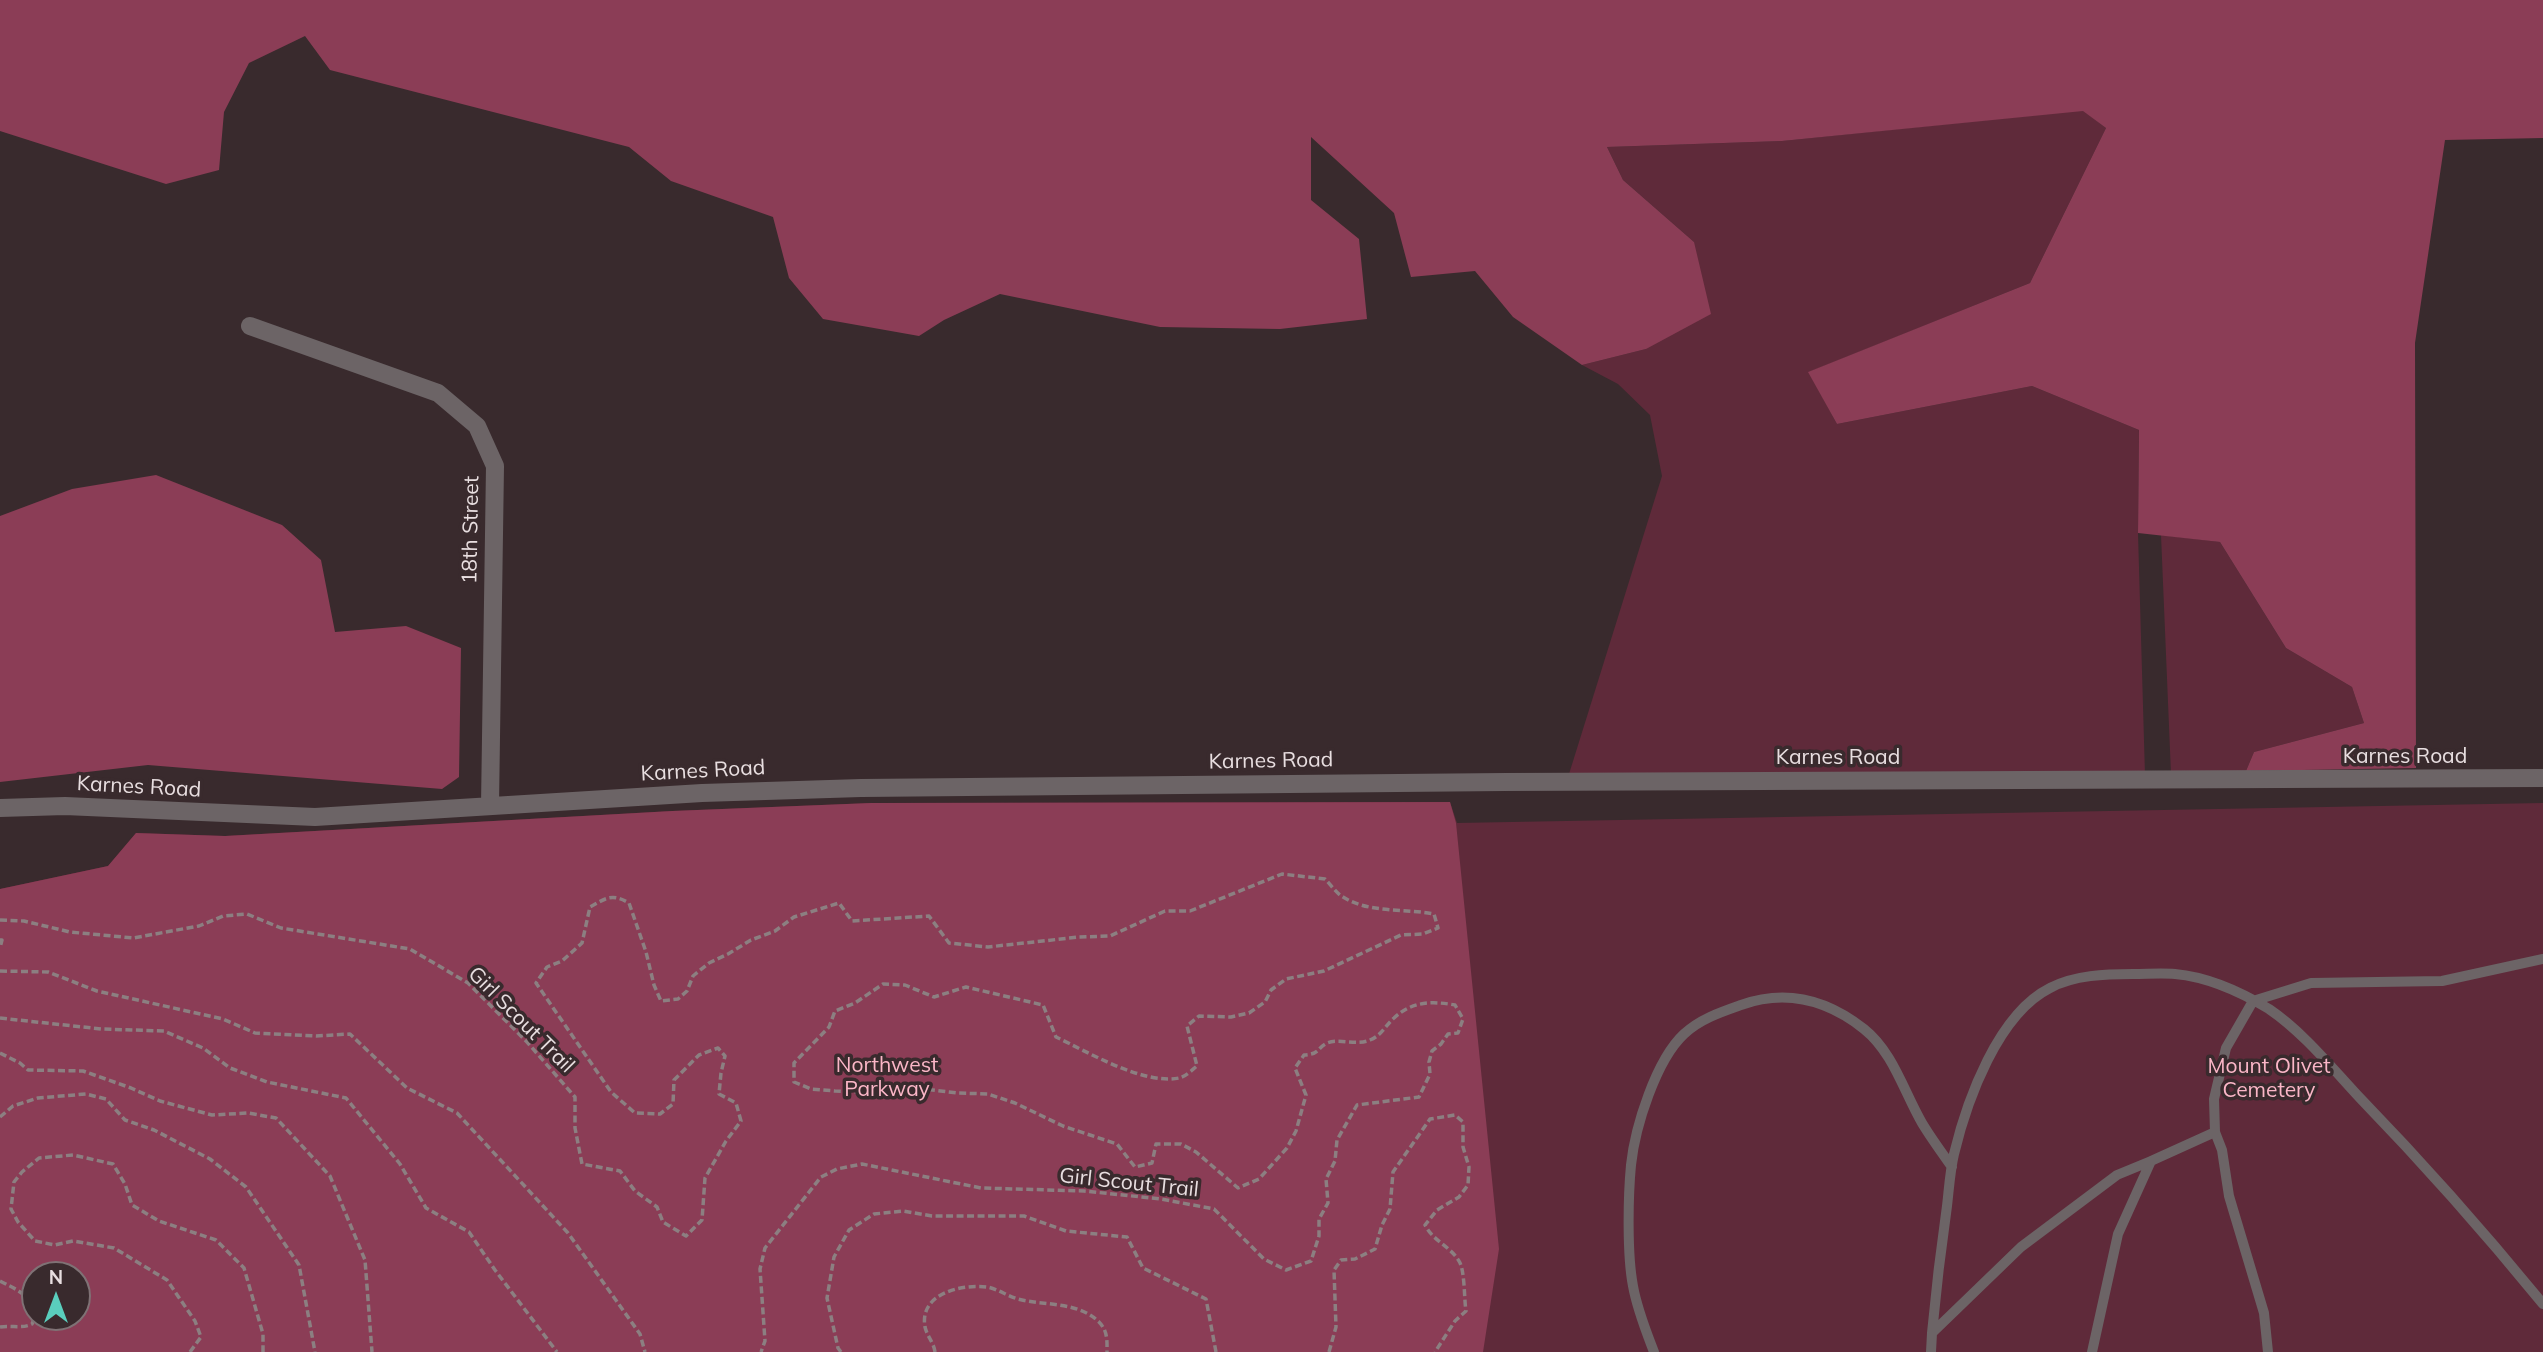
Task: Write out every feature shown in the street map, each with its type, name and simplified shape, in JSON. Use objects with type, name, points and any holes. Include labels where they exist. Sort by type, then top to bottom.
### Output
[{"type":"street","name":"18th Street","points":[[250,326],[439,393],[477,426],[495,466],[490,805]]},
{"type":"street","name":"Karnes Road","points":[[0,808],[65,806],[315,817],[702,793],[861,788],[1505,782],[2543,778]]},
{"type":"lane","points":[[2268,1352],[2262,1302],[2229,1196],[2222,1150],[2215,1132],[2214,1099],[2226,1048],[2253,1000],[2311,983],[2442,981],[2543,959]]},
{"type":"lane","points":[[1931,1352],[1937,1275],[1952,1167],[1961,1132],[1985,1065],[2009,1024],[2029,1003],[2049,988],[2075,979],[2113,974],[2176,974],[2221,984],[2253,1000],[2287,1024],[2358,1095],[2450,1194],[2543,1304]]},
{"type":"lane","points":[[1654,1352],[1633,1287],[1630,1255],[1631,1164],[1641,1119],[1670,1050],[1685,1033],[1703,1020],[1762,998],[1784,996],[1810,1000],[1840,1013],[1865,1030],[1883,1051],[1922,1123],[1952,1167]]},
{"type":"lane","points":[[1933,1332],[2021,1247],[2117,1175],[2215,1132]]},
{"type":"lane","points":[[2092,1352],[2118,1234],[2151,1161]]},
{"type":"path","name":"Girl Scout Trail","points":[[0,920],[24,921],[70,932],[133,939],[199,926],[223,916],[247,914],[281,928],[410,949],[468,983],[527,1042],[575,1097],[575,1128],[582,1164],[620,1171],[635,1191],[657,1207],[663,1222],[687,1236],[702,1220],[705,1178],[741,1121],[736,1103],[719,1094],[725,1056],[718,1048],[699,1055],[674,1080],[673,1104],[660,1114],[635,1113],[611,1092],[536,983],[547,967],[562,961],[582,943],[590,907],[604,898],[618,896],[629,903],[661,1000],[678,999],[687,991],[694,976],[709,963],[751,940],[775,932],[794,917],[839,903],[852,921],[929,916],[949,943],[988,947],[1110,936],[1164,911],[1191,911],[1282,874],[1325,878],[1341,896],[1370,907],[1434,914],[1438,928],[1423,934],[1401,935],[1324,971],[1286,979],[1271,990],[1265,1002],[1249,1013],[1231,1017],[1199,1016],[1187,1026],[1197,1066],[1181,1078],[1153,1078],[1056,1037],[1043,1005],[966,987],[934,997],[905,985],[883,984],[855,1003],[835,1011],[830,1027],[794,1063],[794,1082],[811,1089],[835,1091],[869,1093],[916,1088],[988,1094],[1015,1103],[1063,1126],[1117,1144],[1135,1167],[1152,1163],[1156,1144],[1181,1144],[1196,1152],[1238,1188],[1259,1179],[1287,1149],[1296,1130],[1306,1095],[1295,1068],[1304,1055],[1315,1054],[1328,1043],[1370,1041],[1384,1032],[1394,1017],[1421,1002],[1455,1005],[1462,1019],[1458,1033],[1448,1034],[1432,1051],[1430,1074],[1419,1097],[1357,1105],[1337,1140],[1335,1161],[1326,1179],[1328,1203],[1319,1219],[1319,1236],[1311,1261],[1286,1270],[1264,1259],[1214,1209],[1161,1199],[1084,1191],[981,1188],[862,1164],[837,1169],[821,1177],[765,1248],[760,1269],[765,1341],[761,1352]]},
{"type":"path","points":[[0,940],[0,948]]},
{"type":"path","points":[[0,971],[48,972],[97,991],[223,1019],[256,1034],[350,1034],[407,1088],[457,1113],[568,1233],[640,1334],[645,1352]]},
{"type":"path","points":[[0,1017],[101,1029],[164,1031],[203,1048],[230,1068],[267,1082],[346,1098],[400,1164],[426,1208],[469,1232],[557,1352]]},
{"type":"path","points":[[0,1053],[28,1070],[83,1071],[160,1101],[212,1115],[248,1113],[276,1118],[330,1176],[366,1260],[372,1352]]},
{"type":"path","points":[[0,1117],[13,1106],[38,1098],[86,1094],[106,1099],[125,1120],[154,1130],[210,1159],[246,1187],[299,1265],[315,1352]]},
{"type":"path","points":[[1329,1352],[1336,1327],[1334,1270],[1341,1260],[1355,1259],[1375,1249],[1382,1224],[1390,1209],[1393,1172],[1430,1119],[1455,1115],[1463,1122],[1463,1147],[1469,1167],[1468,1185],[1459,1197],[1437,1210],[1425,1225],[1431,1237],[1461,1262],[1466,1311],[1455,1321],[1435,1352]]},
{"type":"path","points":[[190,1352],[201,1337],[195,1321],[167,1280],[114,1248],[73,1241],[55,1245],[35,1241],[18,1222],[11,1209],[14,1182],[22,1172],[39,1158],[73,1156],[113,1164],[125,1184],[132,1205],[159,1221],[216,1240],[244,1268],[263,1334],[263,1352]]},
{"type":"path","points":[[841,1352],[827,1298],[834,1257],[849,1230],[874,1214],[903,1210],[932,1216],[1024,1216],[1066,1231],[1127,1237],[1143,1268],[1206,1299],[1216,1352]]},
{"type":"path","points":[[0,1281],[21,1292]]},
{"type":"path","points":[[935,1352],[925,1326],[928,1310],[936,1297],[960,1287],[989,1287],[1017,1298],[1082,1310],[1100,1323],[1107,1335],[1107,1352]]},
{"type":"path","points":[[0,1327],[21,1327]]},
{"type":"green space","points":[[0,0],[2543,0],[2543,138],[2445,140],[2415,343],[2416,768],[2246,771],[2254,752],[2364,723],[2352,687],[2286,648],[2220,542],[2138,533],[2139,430],[2032,386],[1837,424],[1808,372],[2030,283],[2106,128],[2083,111],[1782,141],[1607,147],[1623,180],[1694,242],[1711,314],[1646,349],[1582,365],[1513,317],[1475,271],[1411,277],[1394,213],[1311,137],[1311,200],[1359,239],[1367,319],[1280,329],[1160,327],[1000,294],[944,320],[919,336],[823,319],[789,278],[773,217],[671,181],[629,147],[330,70],[305,36],[249,63],[224,112],[219,170],[166,184],[0,131]]},
{"type":"green space","points":[[2083,110],[2106,128],[2030,283],[1809,372],[1837,424],[2032,386],[2139,430],[2138,533],[2145,775],[1569,774],[1662,476],[1650,415],[1618,384],[1582,365],[1646,349],[1694,242],[1623,180],[1607,147],[1782,141]]},
{"type":"green space","points":[[156,475],[282,525],[321,560],[335,632],[406,626],[461,648],[459,777],[442,789],[148,765],[0,782],[0,516],[72,489]]},
{"type":"green space","points":[[2161,535],[2220,542],[2286,648],[2352,687],[2364,723],[2254,752],[2246,771],[2171,774]]},
{"type":"green space","name":"Mount Olivet Cemetery","points":[[1450,802],[1457,823],[2543,803],[2543,1352],[0,1352],[0,889],[108,866],[136,833],[225,836],[672,811],[871,803]]},
{"type":"green space","name":"Northwest Parkway","points":[[1450,802],[1456,823],[1499,1249],[1483,1352],[0,1352],[0,889],[108,866],[136,833],[225,836],[672,811],[871,803]]}]
